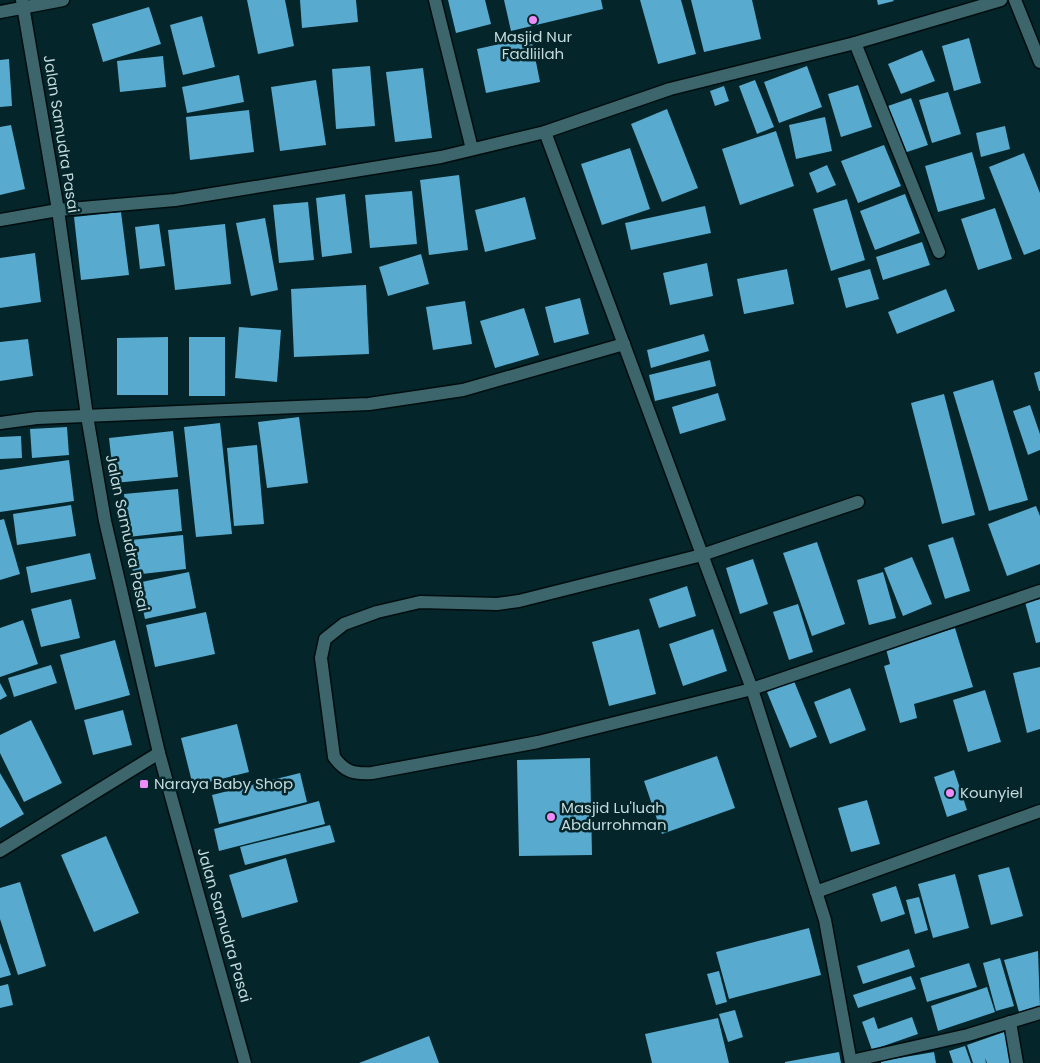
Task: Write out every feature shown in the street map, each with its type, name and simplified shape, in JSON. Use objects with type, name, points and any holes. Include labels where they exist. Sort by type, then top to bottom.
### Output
[{"type":"street","points":[[0,12],[23,4],[63,0]]},
{"type":"street","points":[[435,0],[472,150]]},
{"type":"street","points":[[0,220],[58,210],[175,200],[441,157],[544,132],[670,89],[855,43],[1001,0]]},
{"type":"street","points":[[1015,0],[1040,62]]},
{"type":"street","name":"Jalan Samudra Pasai","points":[[23,4],[58,210],[87,416],[105,520],[159,753],[245,1063]]},
{"type":"street","points":[[855,43],[939,252]]},
{"type":"street","points":[[544,132],[752,689],[825,920],[851,1062],[968,1035],[1040,1013]]},
{"type":"street","points":[[0,422],[87,416],[369,404],[463,390],[626,349]]},
{"type":"street","points":[[858,502],[702,554],[519,601],[497,604],[420,602],[377,612],[344,624],[325,639],[321,658],[334,757],[343,768],[354,774],[372,773],[538,742],[752,689],[1040,591]]},
{"type":"street","points":[[0,851],[159,753]]},
{"type":"street","points":[[816,892],[1040,811]]},
{"type":"street","points":[[1010,1022],[1018,1063]]},
{"type":"building","points":[[247,0],[285,0],[294,46],[258,54]]},
{"type":"building","points":[[300,0],[356,0],[358,22],[302,28]]},
{"type":"building","points":[[448,0],[485,0],[491,24],[456,33]]},
{"type":"building","name":"Masjid Nur Fadliilah","points":[[504,0],[601,0],[603,9],[511,31]]},
{"type":"building","points":[[640,0],[681,0],[696,54],[658,64]]},
{"type":"building","points":[[691,0],[752,0],[761,39],[704,52]]},
{"type":"building","points":[[877,0],[893,0],[894,1],[878,5]]},
{"type":"building","points":[[149,7],[161,44],[103,62],[92,24]]},
{"type":"building","points":[[202,16],[215,67],[183,75],[170,25]]},
{"type":"building","points":[[531,37],[540,82],[486,93],[477,49]]},
{"type":"building","points":[[969,38],[981,83],[954,91],[942,46]]},
{"type":"building","points":[[922,50],[935,81],[901,94],[888,64]]},
{"type":"building","points":[[163,56],[166,87],[120,92],[117,61]]},
{"type":"building","points":[[9,59],[12,106],[0,107],[0,60]]},
{"type":"building","points":[[370,66],[375,126],[336,129],[332,69]]},
{"type":"building","points":[[807,66],[822,107],[779,123],[764,82]]},
{"type":"building","points":[[423,68],[432,138],[395,142],[386,72]]},
{"type":"building","points":[[239,75],[244,102],[187,113],[182,87]]},
{"type":"building","points":[[316,80],[326,145],[280,151],[271,87]]},
{"type":"building","points":[[755,80],[774,127],[757,134],[739,86]]},
{"type":"building","points":[[858,85],[872,127],[841,137],[828,94]]},
{"type":"building","points":[[724,86],[729,101],[715,106],[710,91]]},
{"type":"building","points":[[948,92],[961,134],[932,143],[919,100]]},
{"type":"building","points":[[911,98],[928,145],[904,153],[888,106]]},
{"type":"building","points":[[667,109],[698,188],[662,202],[631,124]]},
{"type":"building","points":[[249,110],[254,152],[190,160],[186,117]]},
{"type":"building","points":[[825,117],[832,151],[796,159],[789,125]]},
{"type":"building","points":[[11,125],[25,189],[0,195],[0,127]]},
{"type":"building","points":[[1005,126],[1010,149],[981,157],[976,133]]},
{"type":"building","points":[[776,131],[794,186],[740,205],[722,149]]},
{"type":"building","points":[[884,145],[901,186],[858,203],[841,161]]},
{"type":"building","points":[[630,148],[650,209],[602,225],[581,164]]},
{"type":"building","points":[[972,152],[985,199],[938,212],[925,166]]},
{"type":"building","points":[[1024,153],[1040,193],[1040,249],[1024,255],[989,167]]},
{"type":"building","points":[[827,165],[836,185],[817,193],[809,173]]},
{"type":"building","points":[[459,175],[468,250],[429,255],[420,180]]},
{"type":"building","points":[[412,191],[417,244],[370,248],[365,195]]},
{"type":"building","points":[[345,194],[352,253],[322,257],[316,198]]},
{"type":"building","points":[[905,194],[920,233],[875,250],[860,211]]},
{"type":"building","points":[[525,197],[536,239],[485,252],[475,210]]},
{"type":"building","points":[[847,199],[865,260],[831,271],[813,209]]},
{"type":"building","points":[[308,202],[314,260],[279,263],[273,205]]},
{"type":"building","points":[[705,206],[711,233],[631,250],[625,223]]},
{"type":"building","points":[[995,208],[1012,259],[978,270],[961,219]]},
{"type":"building","points":[[121,212],[129,275],[81,280],[74,217]]},
{"type":"building","points":[[265,218],[278,290],[251,296],[236,223]]},
{"type":"building","points":[[159,224],[165,266],[140,269],[135,227]]},
{"type":"building","points":[[225,224],[231,284],[175,290],[168,230]]},
{"type":"building","points":[[922,242],[930,265],[883,280],[876,257]]},
{"type":"building","points":[[35,253],[41,302],[0,308],[0,258]]},
{"type":"building","points":[[421,254],[429,284],[388,296],[379,267]]},
{"type":"building","points":[[707,263],[713,296],[670,305],[663,273]]},
{"type":"building","points":[[787,269],[794,304],[744,314],[737,279]]},
{"type":"building","points":[[870,269],[879,299],[846,308],[838,278]]},
{"type":"building","points":[[366,285],[369,354],[294,357],[291,289]]},
{"type":"building","points":[[946,289],[955,311],[897,334],[888,312]]},
{"type":"building","points":[[580,298],[589,334],[554,343],[545,307]]},
{"type":"building","points":[[465,301],[472,344],[433,350],[426,307]]},
{"type":"building","points":[[524,308],[539,355],[495,368],[480,321]]},
{"type":"building","points":[[239,327],[281,330],[277,382],[235,378]]},
{"type":"building","points":[[704,334],[709,351],[651,368],[647,350]]},
{"type":"building","points":[[168,337],[168,395],[117,395],[117,338]]},
{"type":"building","points":[[189,337],[225,337],[225,396],[189,396]]},
{"type":"building","points":[[28,339],[33,376],[0,381],[0,342]]},
{"type":"building","points":[[710,360],[716,386],[655,401],[649,375]]},
{"type":"building","points":[[1040,371],[1040,391],[1039,391],[1034,373]]},
{"type":"building","points":[[993,380],[1028,500],[989,511],[953,392]]},
{"type":"building","points":[[718,393],[726,420],[680,434],[672,407]]},
{"type":"building","points":[[944,394],[975,515],[942,524],[911,403]]},
{"type":"building","points":[[1030,405],[1040,434],[1040,450],[1028,455],[1013,411]]},
{"type":"building","points":[[299,417],[308,483],[267,488],[258,422]]},
{"type":"building","points":[[220,423],[232,534],[196,537],[184,427]]},
{"type":"building","points":[[67,427],[69,455],[32,458],[30,429]]},
{"type":"building","points":[[173,431],[178,477],[114,483],[109,438]]},
{"type":"building","points":[[21,436],[22,458],[0,459],[0,437]]},
{"type":"building","points":[[257,445],[264,524],[234,526],[227,448]]},
{"type":"building","points":[[69,460],[74,501],[0,512],[0,470]]},
{"type":"building","points":[[178,489],[182,531],[128,537],[124,494]]},
{"type":"building","points":[[71,505],[76,536],[17,545],[13,514]]},
{"type":"building","points":[[1036,506],[1040,516],[1040,564],[1007,576],[988,524]]},
{"type":"building","points":[[4,519],[20,574],[0,580],[0,520]]},
{"type":"building","points":[[183,535],[186,569],[133,575],[130,540]]},
{"type":"building","points":[[953,537],[970,591],[945,599],[928,545]]},
{"type":"building","points":[[817,542],[845,624],[812,636],[783,553]]},
{"type":"building","points":[[90,553],[96,579],[31,593],[26,567]]},
{"type":"building","points":[[912,557],[932,604],[903,616],[884,568]]},
{"type":"building","points":[[753,559],[768,604],[740,614],[726,568]]},
{"type":"building","points":[[189,572],[196,608],[145,619],[137,583]]},
{"type":"building","points":[[883,572],[896,618],[869,625],[857,580]]},
{"type":"building","points":[[687,586],[696,616],[659,628],[649,599]]},
{"type":"building","points":[[71,599],[80,638],[41,647],[31,609]]},
{"type":"building","points":[[1040,599],[1040,642],[1036,643],[1025,602]]},
{"type":"building","points":[[798,604],[813,652],[789,660],[773,612]]},
{"type":"building","points":[[206,612],[215,654],[155,667],[146,625]]},
{"type":"building","points":[[23,620],[38,664],[0,677],[0,628]]},
{"type":"building","points":[[955,628],[973,687],[914,704],[917,718],[900,723],[884,666],[890,664],[886,649]]},
{"type":"building","points":[[639,629],[656,694],[609,706],[592,642]]},
{"type":"building","points":[[713,629],[727,671],[683,686],[669,644]]},
{"type":"building","points":[[115,640],[130,695],[75,710],[60,655]]},
{"type":"building","points":[[51,665],[57,683],[14,697],[8,678]]},
{"type":"building","points":[[1040,667],[1040,729],[1027,733],[1013,673]]},
{"type":"building","points":[[794,681],[817,737],[790,748],[767,692]]},
{"type":"building","points":[[0,683],[7,696],[0,700]]},
{"type":"building","points":[[850,688],[866,730],[830,744],[814,702]]},
{"type":"building","points":[[985,690],[1001,742],[968,752],[953,700]]},
{"type":"building","points":[[123,710],[132,745],[93,755],[84,720]]},
{"type":"building","points":[[31,720],[62,783],[24,802],[0,753],[0,735]]},
{"type":"building","points":[[237,724],[249,772],[193,786],[181,738]]},
{"type":"building","points":[[717,756],[735,808],[662,834],[644,781]]},
{"type":"building","points":[[590,758],[592,855],[519,856],[517,760]]},
{"type":"building","name":"Kounyiel","points":[[954,770],[967,810],[947,817],[934,777]]},
{"type":"building","points":[[0,773],[24,814],[0,828]]},
{"type":"building","points":[[300,773],[307,802],[219,824],[212,795]]},
{"type":"building","points":[[867,800],[880,844],[851,852],[838,808]]},
{"type":"building","points":[[319,801],[325,824],[219,851],[214,829]]},
{"type":"building","points":[[330,825],[335,842],[245,865],[240,847]]},
{"type":"building","points":[[106,836],[139,913],[94,932],[61,855]]},
{"type":"building","points":[[286,858],[298,902],[242,918],[229,875]]},
{"type":"building","points":[[1009,867],[1023,916],[991,925],[978,875]]},
{"type":"building","points":[[955,874],[969,928],[933,938],[918,884]]},
{"type":"building","points":[[20,882],[46,966],[18,975],[0,919],[0,888]]},
{"type":"building","points":[[896,886],[905,914],[881,922],[872,894]]},
{"type":"building","points":[[919,897],[928,930],[915,934],[906,900]]},
{"type":"building","points":[[809,928],[821,975],[729,999],[716,952]]},
{"type":"building","points":[[0,943],[11,975],[0,978]]},
{"type":"building","points":[[909,949],[915,967],[863,984],[857,966]]},
{"type":"building","points":[[1038,951],[1040,1007],[1019,1012],[1004,960]]},
{"type":"building","points":[[1000,958],[1014,1006],[996,1011],[983,963]]},
{"type":"building","points":[[969,963],[977,987],[927,1002],[920,978]]},
{"type":"building","points":[[719,971],[727,1002],[716,1005],[707,974]]},
{"type":"building","points":[[911,976],[916,989],[858,1008],[853,995]]},
{"type":"building","points":[[8,984],[13,1005],[0,1008],[0,986]]},
{"type":"building","points":[[987,987],[995,1012],[938,1031],[931,1006]]},
{"type":"building","points":[[735,1010],[743,1037],[728,1042],[719,1014]]},
{"type":"building","points":[[874,1017],[878,1029],[912,1017],[918,1034],[872,1050],[862,1022]]},
{"type":"building","points":[[718,1018],[729,1063],[652,1063],[645,1034]]},
{"type":"building","points":[[1004,1032],[1014,1063],[987,1063],[985,1058],[986,1063],[973,1063],[967,1045]]},
{"type":"building","points":[[429,1036],[439,1063],[359,1063]]},
{"type":"building","points":[[965,1046],[971,1063],[953,1063],[949,1051]]},
{"type":"building","points":[[839,1052],[841,1063],[785,1063],[785,1062]]},
{"type":"building","points":[[934,1052],[936,1063],[881,1063],[881,1061]]},
{"type":"place","name":"Masjid Nur Fadliilah","points":[[533,20]]},
{"type":"place","name":"Naraya Baby Shop","points":[[144,784]]},
{"type":"place","name":"Kounyiel","points":[[950,793]]},
{"type":"place","name":"Masjid Lu'luah Abdurrohman","points":[[551,817]]}]
